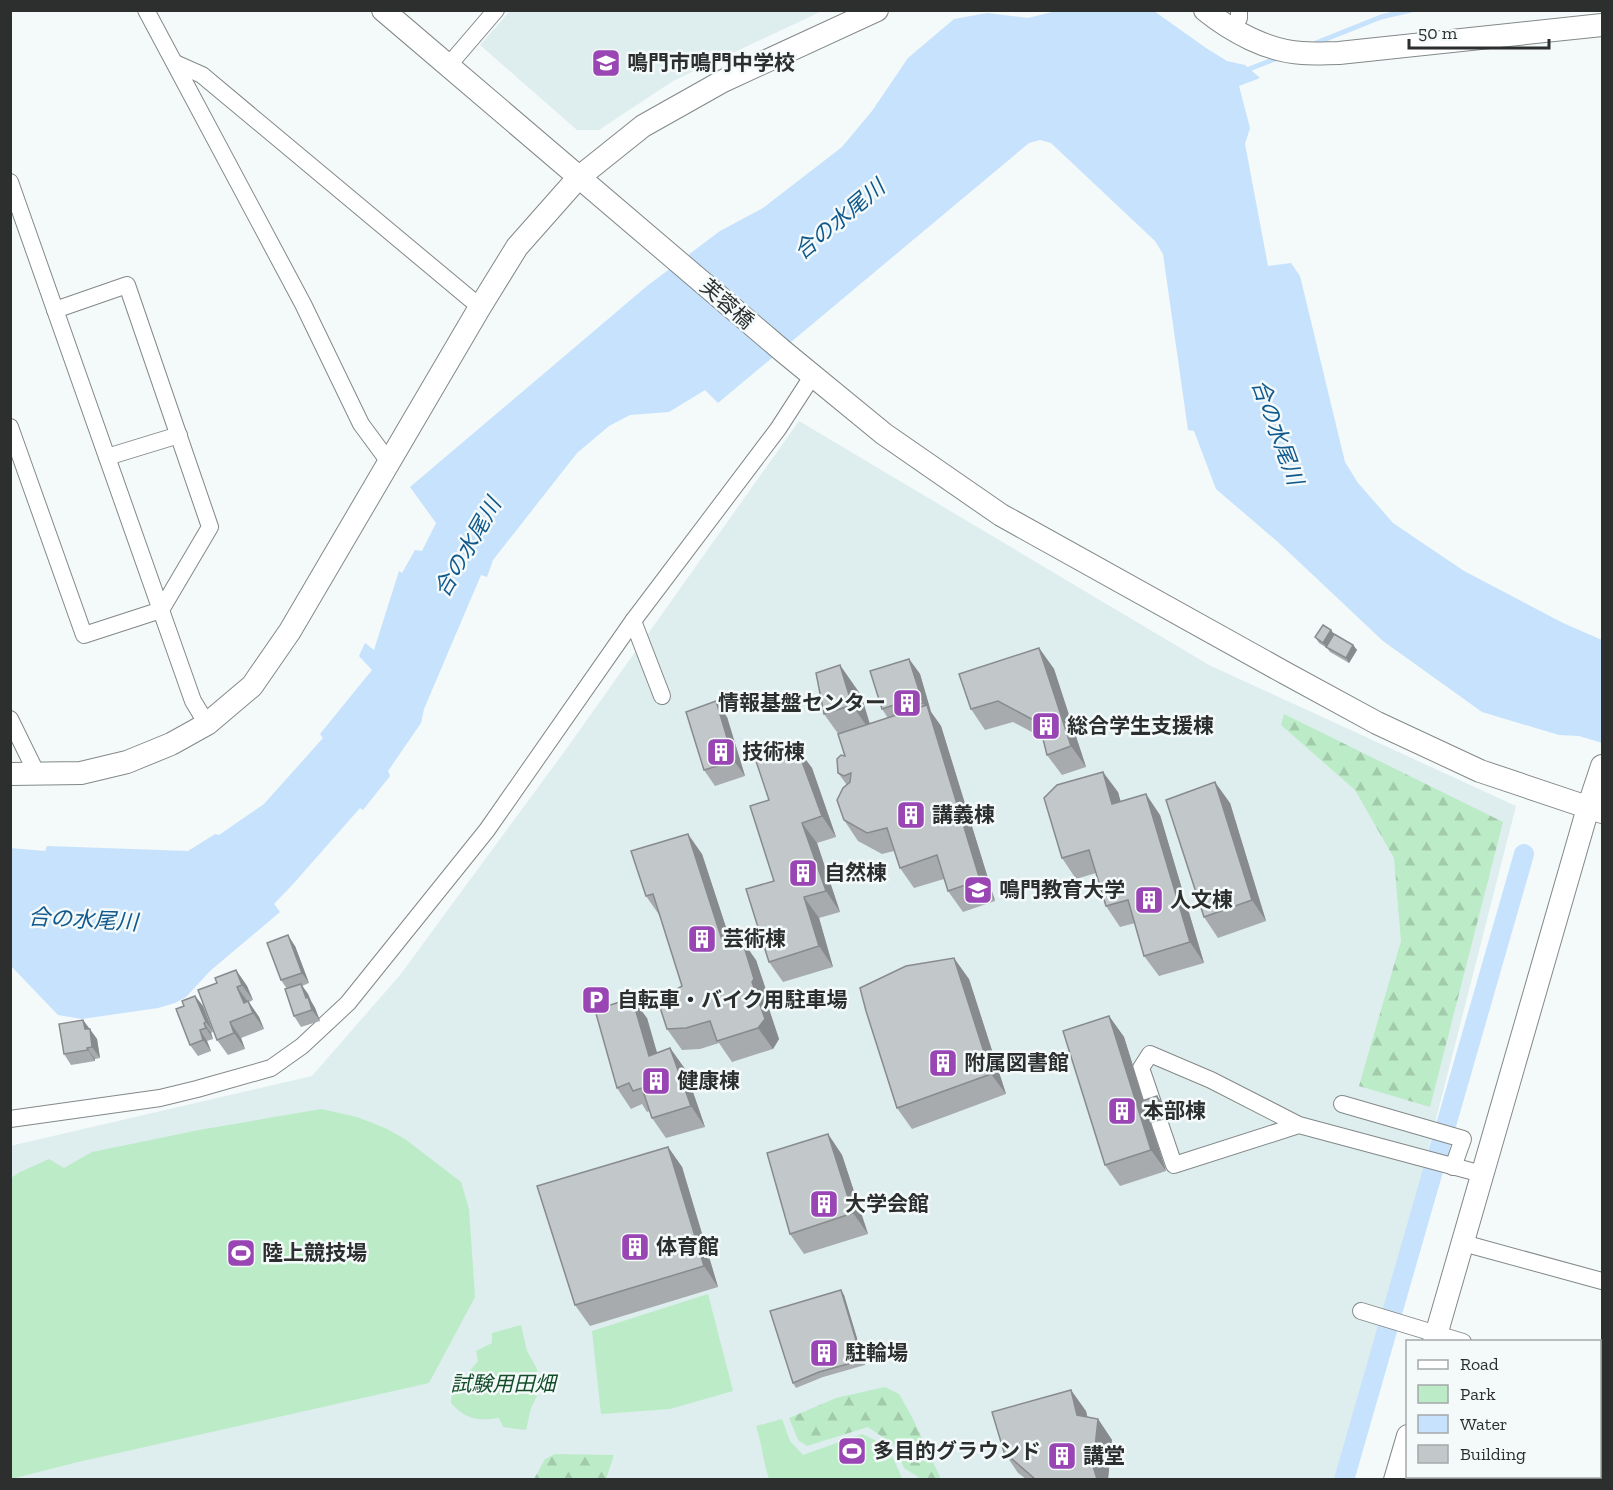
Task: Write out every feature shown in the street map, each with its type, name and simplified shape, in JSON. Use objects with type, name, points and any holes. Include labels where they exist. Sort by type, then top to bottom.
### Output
[{"type":"street","points":[[146,10],[303,304],[361,424],[389,462]]},
{"type":"street","name":"芙蓉橋","points":[[383,10],[578,178],[884,434],[1001,515],[1377,723],[1480,771],[1595,810]]},
{"type":"street","points":[[448,66],[496,10]]},
{"type":"street","points":[[10,774],[81,773],[127,762],[171,744],[207,724],[252,686],[290,632],[517,247],[578,178],[643,126],[723,81],[876,10]]},
{"type":"street","points":[[1205,10],[1236,20],[1266,45],[1300,53],[1340,53],[1602,25]]},
{"type":"street","points":[[175,63],[202,75],[480,307]]},
{"type":"street","points":[[10,182],[16,214],[55,310],[193,701],[207,724]]},
{"type":"street","points":[[10,427],[84,635],[161,610],[210,527],[127,285],[55,310]]},
{"type":"street","points":[[10,1119],[188,1092],[271,1068],[302,1046],[348,1003],[487,830],[633,621],[778,429],[813,375]]},
{"type":"street","points":[[107,458],[179,435]]},
{"type":"street","points":[[633,621],[662,696]]},
{"type":"street","points":[[10,719],[37,774]]},
{"type":"street","points":[[1435,1338],[1482,1174],[1595,810],[1602,766]]},
{"type":"street","points":[[1299,1125],[1174,1165],[1141,1068],[1150,1054],[1210,1080],[1299,1125],[1482,1174]]},
{"type":"street","points":[[1342,1104],[1463,1139],[1451,1166]]},
{"type":"street","points":[[1463,1243],[1602,1279]]},
{"type":"street","points":[[1367,1313],[1414,1326],[1435,1338],[1454,1340]]},
{"type":"street","points":[[1395,1479],[1406,1440]]},
{"type":"shaded area","name":"鳴門市鳴門中学校","points":[[510,11],[822,11],[673,81],[599,130],[577,130],[480,45]]},
{"type":"shaded area","name":"鳴門教育大学","points":[[799,421],[1209,665],[1516,806],[1344,1479],[11,1479],[10,1146],[312,1076],[400,975],[567,748]]},
{"type":"green space","points":[[1284,714],[1503,822],[1430,1107],[1359,1086],[1401,941],[1394,858],[1355,790],[1281,725]]},
{"type":"green space","name":"陸上競技場","points":[[321,1109],[357,1117],[385,1128],[405,1139],[461,1182],[469,1209],[475,1297],[429,1383],[11,1479],[11,1178],[49,1159],[64,1168],[92,1152],[199,1130]]},
{"type":"green space","points":[[708,1294],[733,1391],[670,1409],[601,1414],[592,1331]]},
{"type":"green space","name":"試験用田畑","points":[[521,1325],[527,1351],[537,1369],[537,1396],[531,1408],[526,1430],[503,1427],[499,1418],[479,1419],[462,1413],[451,1403],[452,1393],[478,1361],[476,1351],[492,1343],[492,1333]]},
{"type":"green space","points":[[885,1387],[899,1394],[941,1479],[919,1479],[904,1468],[894,1445],[868,1427],[807,1446],[798,1440],[789,1418],[836,1398]]},
{"type":"green space","name":"多目的グラウンド","points":[[782,1419],[790,1441],[803,1455],[862,1434],[884,1446],[892,1456],[902,1478],[908,1479],[769,1479],[756,1426]]},
{"type":"green space","points":[[555,1454],[614,1455],[606,1479],[534,1479],[545,1459]]},
{"type":"water","name":"合の水尾川","points":[[1056,11],[1154,11],[1206,48],[1227,61],[1245,65],[1260,78],[1239,86],[1250,128],[1245,144],[1268,266],[1291,263],[1300,276],[1345,462],[1358,483],[1393,523],[1464,571],[1563,623],[1602,640],[1602,743],[1579,736],[1559,735],[1482,712],[1383,641],[1279,543],[1216,489],[1194,431],[1188,430],[1163,254],[1155,241],[1051,143],[1040,140],[1029,143],[718,403],[705,390],[669,412],[630,415],[609,426],[577,453],[493,560],[487,577],[481,575],[424,709],[421,723],[388,771],[390,776],[363,810],[360,808],[274,904],[280,912],[210,971],[186,997],[158,1008],[82,1019],[58,1015],[11,966],[10,848],[45,851],[47,846],[188,851],[215,834],[219,835],[264,804],[323,738],[320,734],[372,670],[359,656],[365,643],[374,650],[399,571],[402,573],[415,550],[422,551],[436,523],[410,487],[647,286],[720,231],[763,208],[842,147],[872,111],[908,58],[954,19],[987,13],[1028,18]]},
{"type":"building","points":[[1323,625],[1331,630],[1323,643],[1315,637]]},
{"type":"building","points":[[1334,634],[1353,645],[1346,658],[1326,647]]},
{"type":"building","points":[[1039,648],[1071,746],[1047,755],[1039,723],[998,701],[971,709],[959,674]]},
{"type":"building","points":[[909,659],[923,703],[896,711],[894,705],[882,709],[870,671]]},
{"type":"building","points":[[840,665],[852,705],[824,714],[816,673]]},
{"type":"building","points":[[716,701],[734,761],[704,770],[686,712]]},
{"type":"building","name":"講義棟","points":[[927,705],[980,880],[948,891],[937,855],[900,868],[887,828],[867,833],[844,820],[837,800],[843,788],[850,782],[851,773],[844,776],[838,773],[837,759],[841,755],[845,756],[838,734]]},
{"type":"building","name":"自然棟","points":[[797,748],[822,816],[802,823],[826,891],[804,897],[819,946],[769,962],[746,889],[774,881],[750,806],[769,800],[756,761]]},
{"type":"building","name":"人文棟","points":[[1103,772],[1112,804],[1146,794],[1190,942],[1144,956],[1128,900],[1106,906],[1089,850],[1062,858],[1044,798],[1057,785]]},
{"type":"building","points":[[1215,782],[1252,900],[1204,917],[1166,800]]},
{"type":"building","name":"芸術棟","points":[[688,834],[724,946],[742,940],[754,979],[752,982],[765,1019],[758,1028],[717,1041],[710,1021],[686,1028],[667,1029],[658,1001],[682,986],[653,894],[646,896],[631,851]]},
{"type":"building","points":[[288,935],[302,973],[281,980],[267,943]]},
{"type":"building","name":"附属図書館","points":[[954,958],[991,1074],[897,1108],[860,988],[906,966]]},
{"type":"building","points":[[236,970],[242,985],[237,987],[244,1003],[248,1001],[253,1013],[230,1022],[234,1033],[217,1040],[198,990],[217,983],[215,978]]},
{"type":"building","points":[[301,984],[312,1010],[294,1016],[285,989]]},
{"type":"building","points":[[195,996],[206,1022],[204,1023],[206,1028],[200,1030],[203,1040],[190,1045],[176,1009],[184,1006],[182,1001]]},
{"type":"building","name":"健康棟","points":[[632,998],[649,1056],[670,1048],[691,1106],[652,1118],[642,1088],[633,1091],[629,1083],[617,1088],[595,1010]]},
{"type":"building","name":"本部棟","points":[[1109,1016],[1151,1150],[1105,1165],[1063,1031]]},
{"type":"building","points":[[83,1020],[85,1029],[90,1029],[92,1047],[87,1048],[88,1050],[64,1054],[59,1024]]},
{"type":"building","points":[[1157,1096],[1163,1113],[1148,1118],[1142,1101]]},
{"type":"building","name":"大学会館","points":[[828,1134],[853,1213],[790,1234],[767,1153]]},
{"type":"building","name":"体育館","points":[[668,1147],[704,1266],[575,1305],[537,1186]]},
{"type":"building","name":"駐輪場","points":[[841,1290],[862,1360],[819,1372],[793,1383],[770,1311]]},
{"type":"building","name":"講堂","points":[[1071,1390],[1077,1415],[1098,1419],[1093,1466],[1097,1479],[1035,1479],[1004,1452],[992,1412]]},
{"type":"waterway","points":[[1311,45],[1381,17],[1411,10]]},
{"type":"waterway","points":[[1244,71],[1280,57]]},
{"type":"waterway","points":[[1344,1480],[1524,854]]},
{"type":"place","name":"鳴門市鳴門中学校","points":[[606,63]]},
{"type":"place","name":"情報基盤センター","points":[[907,703]]},
{"type":"place","name":"総合学生支援棟","points":[[1046,726]]},
{"type":"place","name":"技術棟","points":[[721,752]]},
{"type":"place","name":"講義棟","points":[[911,815]]},
{"type":"place","name":"自然棟","points":[[803,873]]},
{"type":"place","name":"鳴門教育大学","points":[[978,890]]},
{"type":"place","name":"人文棟","points":[[1149,900]]},
{"type":"place","name":"芸術棟","points":[[702,939]]},
{"type":"place","name":"自転車・バイク用駐車場","points":[[596,1000]]},
{"type":"place","name":"附属図書館","points":[[943,1063]]},
{"type":"place","name":"健康棟","points":[[656,1081]]},
{"type":"place","name":"本部棟","points":[[1122,1111]]},
{"type":"place","name":"大学会館","points":[[824,1204]]},
{"type":"place","name":"体育館","points":[[635,1247]]},
{"type":"place","name":"陸上競技場","points":[[241,1253]]},
{"type":"place","name":"駐輪場","points":[[824,1353]]},
{"type":"place","name":"多目的グラウンド","points":[[852,1451]]},
{"type":"place","name":"講堂","points":[[1062,1456]]}]
